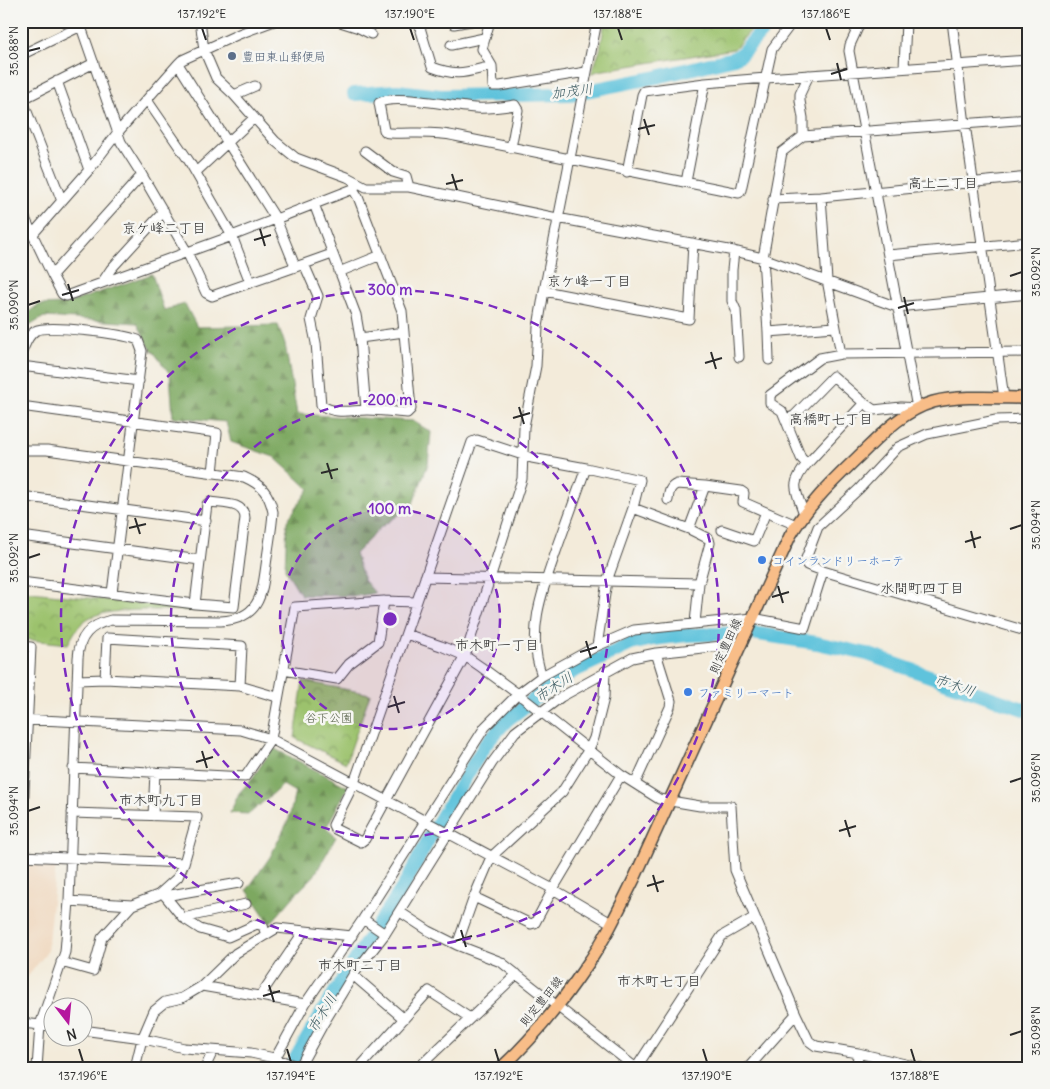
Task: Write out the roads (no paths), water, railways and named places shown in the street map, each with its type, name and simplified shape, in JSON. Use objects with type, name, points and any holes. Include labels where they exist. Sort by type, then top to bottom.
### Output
[{"type":"main road","name":"則定豊田線","points":[[501,1068],[558,1006],[588,964],[612,923],[635,877],[668,801],[796,525],[804,514],[834,481],[886,430],[917,408],[934,402],[952,399],[1029,398]]},
{"type":"street","points":[[200,21],[204,50],[216,78],[234,94],[284,150],[296,158],[356,186],[374,188],[409,187],[557,218],[734,251],[763,258],[897,307],[1029,294]]},
{"type":"street","points":[[32,235],[90,170],[118,132],[178,64],[204,50],[265,23],[274,21]]},
{"type":"street","points":[[338,21],[370,34]]},
{"type":"street","points":[[418,21],[432,67],[447,73],[457,74],[492,66]]},
{"type":"street","points":[[454,24],[471,21]]},
{"type":"street","points":[[490,21],[482,50],[492,66],[493,86],[586,72]]},
{"type":"street","points":[[597,21],[557,218],[538,327],[536,366],[524,427],[523,454],[522,479],[464,656],[420,740],[365,840],[361,842],[335,829],[333,825],[354,783],[472,442],[476,440],[523,454],[532,458],[640,480],[633,508],[607,581],[597,646]]},
{"type":"street","points":[[511,148],[518,110],[514,105],[478,109],[398,98],[379,103],[384,130],[388,133],[435,133],[626,172],[739,193],[772,49],[793,21]]},
{"type":"street","points":[[786,419],[794,416],[833,376],[874,410],[901,407],[917,408],[849,51],[862,21]]},
{"type":"street","points":[[904,68],[906,21]]},
{"type":"street","points":[[952,21],[1004,398]]},
{"type":"street","points":[[21,55],[80,24],[121,142],[164,211],[209,296],[332,254]]},
{"type":"street","points":[[450,45],[484,38]]},
{"type":"street","points":[[626,172],[644,91],[766,78],[1029,60]]},
{"type":"street","points":[[62,201],[22,99],[94,63]]},
{"type":"street","points":[[178,64],[276,219],[318,296],[311,319],[316,343],[320,405],[344,412],[366,410],[407,413],[410,411],[402,310],[356,186]]},
{"type":"street","points":[[803,136],[800,94],[809,75]]},
{"type":"street","points":[[57,81],[90,170]]},
{"type":"street","points":[[686,182],[705,83]]},
{"type":"street","points":[[234,94],[255,86]]},
{"type":"street","points":[[147,100],[196,172],[232,236],[250,282]]},
{"type":"street","points":[[196,172],[254,118]]},
{"type":"street","points":[[769,360],[763,258],[782,152],[803,136],[1029,119]]},
{"type":"street","points":[[366,151],[393,172],[406,176],[409,187]]},
{"type":"street","points":[[52,276],[142,175]]},
{"type":"street","points":[[773,199],[1029,177]]},
{"type":"street","points":[[22,214],[52,276],[64,295],[232,236],[356,186]]},
{"type":"street","points":[[822,196],[827,280],[840,354]]},
{"type":"street","points":[[314,204],[356,315],[360,338],[366,410]]},
{"type":"street","points":[[103,282],[111,269],[164,211]]},
{"type":"street","points":[[888,255],[1029,242]]},
{"type":"street","points":[[544,291],[689,319],[692,243]]},
{"type":"street","points":[[734,251],[732,300],[736,310],[739,357]]},
{"type":"street","points":[[339,272],[382,255]]},
{"type":"street","points":[[768,332],[835,327]]},
{"type":"street","points":[[21,354],[28,337],[34,331],[48,328],[94,332],[136,338],[138,340],[142,351],[139,381],[127,460],[112,593]]},
{"type":"street","points":[[360,338],[404,332]]},
{"type":"street","points":[[807,464],[801,458],[782,411],[770,404],[770,395],[820,358],[840,354],[906,352],[1029,352]]},
{"type":"street","points":[[21,366],[139,381]]},
{"type":"street","points":[[804,514],[796,491],[795,482],[798,474],[864,403]]},
{"type":"street","points":[[21,406],[216,433],[213,473]]},
{"type":"street","points":[[1029,419],[996,420],[943,430],[927,434],[898,447],[859,489],[818,527],[805,561],[807,565],[823,571],[1029,632]]},
{"type":"street","points":[[21,450],[47,450],[244,477],[257,482],[266,493],[273,518],[263,589],[256,605],[243,617],[232,620],[111,620],[97,624],[85,634],[80,642],[78,648],[69,901],[64,952],[40,1025],[37,1068]]},
{"type":"street","points":[[542,676],[536,654],[536,626],[540,602],[546,579],[586,468]]},
{"type":"street","points":[[668,500],[673,486],[676,484],[741,491],[744,493],[743,502],[796,525]]},
{"type":"street","points":[[689,529],[705,486]]},
{"type":"street","points":[[21,496],[206,521]]},
{"type":"street","points":[[21,582],[194,604],[234,607],[245,515],[244,511],[236,506],[210,502],[208,504],[194,604]]},
{"type":"street","points":[[633,508],[689,529],[709,539],[710,543],[699,583],[695,623]]},
{"type":"street","points":[[722,530],[754,541],[766,512]]},
{"type":"street","points":[[21,536],[200,560]]},
{"type":"street","points":[[270,1068],[305,1004],[365,920],[485,728],[520,695],[542,676],[597,646],[634,630],[753,618],[805,628],[823,571]]},
{"type":"street","points":[[425,577],[699,583]]},
{"type":"street","points":[[73,768],[245,776],[271,739],[277,697],[295,607],[384,601],[416,602]]},
{"type":"street","points":[[283,670],[337,679],[349,664],[378,642],[384,601]]},
{"type":"street","points":[[406,634],[464,656],[520,695],[620,774],[659,799],[700,806],[731,806],[734,867],[809,1041],[816,1046],[858,1053],[922,1068]]},
{"type":"street","points":[[104,679],[107,638],[242,646],[240,686]]},
{"type":"street","points":[[92,1032],[184,1048],[252,1053],[299,1067],[322,1026],[354,976],[383,933],[400,912],[446,833],[492,763],[515,732],[540,711],[561,697],[605,671],[632,658],[656,653],[731,645],[740,647]]},
{"type":"street","points":[[21,646],[31,646],[24,719],[21,856],[184,863]]},
{"type":"street","points":[[635,784],[671,701],[656,653]]},
{"type":"street","points":[[457,945],[491,857],[562,792],[589,749],[594,738],[604,698],[605,671]]},
{"type":"street","points":[[78,680],[104,679],[240,686],[277,697]]},
{"type":"street","points":[[24,719],[241,730],[271,739],[553,889],[612,923]]},
{"type":"street","points":[[153,816],[155,772]]},
{"type":"street","points":[[474,897],[532,924],[535,923],[620,774]]},
{"type":"street","points":[[72,813],[197,818],[178,877],[163,894]]},
{"type":"street","points":[[69,901],[132,905],[158,895],[239,883]]},
{"type":"street","points":[[163,894],[183,918],[200,929],[228,937],[257,924],[263,926],[266,934]]},
{"type":"street","points":[[183,918],[246,904]]},
{"type":"street","points":[[62,962],[93,971],[102,938],[132,905]]},
{"type":"street","points":[[400,912],[429,931],[457,945],[501,962],[636,1068],[722,936],[755,917]]},
{"type":"street","points":[[365,920],[383,933]]},
{"type":"street","points":[[135,1068],[142,1039],[154,1011],[159,1006],[182,998],[202,986],[236,953],[266,934],[277,928],[352,936]]},
{"type":"street","points":[[260,996],[304,931]]},
{"type":"street","points":[[418,1068],[517,974]]},
{"type":"street","points":[[354,976],[404,1019]]},
{"type":"street","points":[[202,986],[305,1004]]},
{"type":"street","points":[[358,1068],[429,992],[470,1018]]},
{"type":"street","points":[[748,1068],[796,1014]]},
{"type":"street","points":[[21,1023],[40,1025]]},
{"type":"street","points":[[205,1068],[213,1051]]},
{"type":"street","points":[[857,1068],[858,1053]]},
{"type":"waterway","name":"加茂川","points":[[354,94],[397,91],[441,96],[571,94],[657,77],[734,58],[740,55],[771,21]]},
{"type":"waterway","name":"市木川","points":[[290,1068],[325,1008],[404,886],[433,831],[485,745],[507,720],[572,672],[631,644],[653,639],[687,635],[752,633],[817,643],[867,654],[1029,711]]},
{"type":"place","name":"豊田東山郵便局","points":[[232,56]]},
{"type":"place","name":"コインランドリーホーテ","points":[[762,560]]},
{"type":"place","name":"ファミリーマート","points":[[688,692]]},
{"type":"district","name":"高上二丁目","points":[[943,183]]},
{"type":"district","name":"京ケ峰二丁目","points":[[164,228]]},
{"type":"district","name":"京ケ峰一丁目","points":[[589,281]]},
{"type":"district","name":"高橋町七丁目","points":[[831,419]]},
{"type":"district","name":"水間町四丁目","points":[[922,588]]},
{"type":"district","name":"市木町一丁目","points":[[497,645]]},
{"type":"district","name":"市木町九丁目","points":[[161,800]]},
{"type":"district","name":"市木町二丁目","points":[[360,965]]},
{"type":"district","name":"市木町七丁目","points":[[659,981]]},
{"type":"park label","name":"谷下公園","points":[[329,717]]}]
